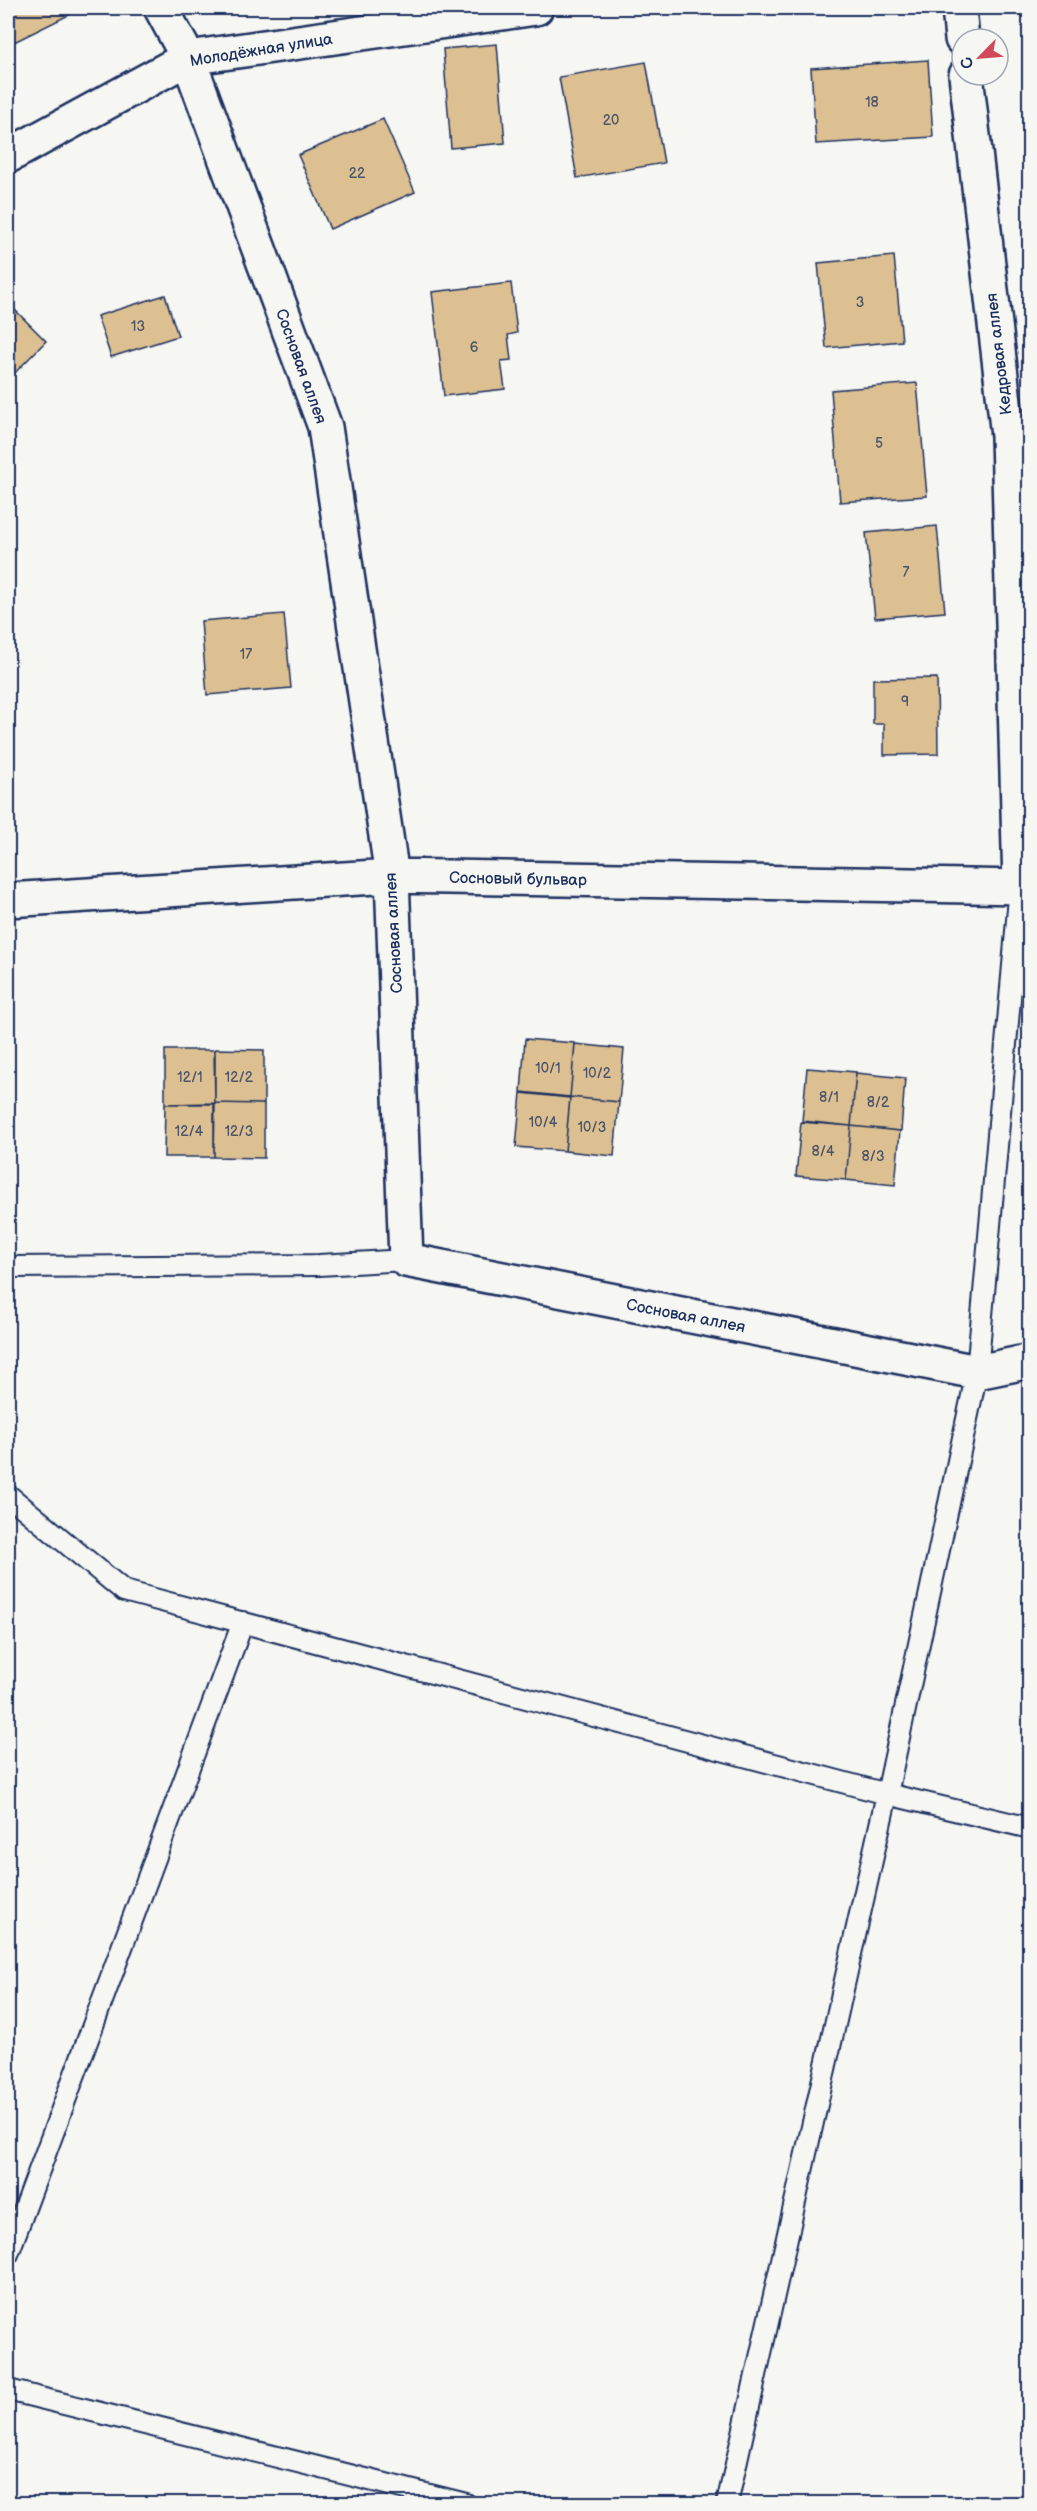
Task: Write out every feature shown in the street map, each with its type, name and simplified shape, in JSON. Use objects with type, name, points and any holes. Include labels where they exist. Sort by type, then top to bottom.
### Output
[{"type":"street","name":"Сосновая аллея","points":[[161,8],[188,58],[325,427],[392,876],[406,1260],[977,1372],[1029,1360]]},
{"type":"street","name":"Молодёжная улица","points":[[8,156],[188,58],[536,8]]},
{"type":"street","points":[[958,8],[960,27]]},
{"type":"street","name":"Кедровая аллея","points":[[968,87],[1018,437],[1024,886]]},
{"type":"street","name":"Сосновый бульвар","points":[[8,900],[392,876],[1024,886]]},
{"type":"lane","points":[[727,2504],[887,1794],[977,1372],[1024,886]]},
{"type":"lane","points":[[8,1267],[319,1264],[406,1260]]},
{"type":"lane","points":[[8,1495],[124,1591],[887,1794],[1029,1828]]},
{"type":"lane","points":[[8,2254],[243,1622]]},
{"type":"lane","points":[[8,2390],[466,2504]]},
{"type":"building","points":[[8,8],[73,8],[75,12],[8,45]]},
{"type":"building","points":[[1026,32],[1030,32],[1030,78]]},
{"type":"building","points":[[497,44],[505,143],[451,148],[443,49]]},
{"type":"building","points":[[928,60],[933,137],[816,144],[811,68]]},
{"type":"building","points":[[646,62],[664,163],[577,178],[559,77]]},
{"type":"building","points":[[383,119],[415,192],[330,229],[298,155]]},
{"type":"building","points":[[894,256],[902,341],[826,348],[818,263]]},
{"type":"building","points":[[511,283],[517,333],[508,335],[511,360],[501,361],[505,389],[444,396],[432,292]]},
{"type":"building","points":[[165,295],[178,336],[111,357],[97,316]]},
{"type":"building","points":[[8,303],[46,341],[8,380]]},
{"type":"building","points":[[917,383],[927,496],[840,502],[831,390]]},
{"type":"building","points":[[937,526],[945,612],[875,618],[866,533]]},
{"type":"building","points":[[284,614],[291,688],[207,695],[201,621]]},
{"type":"building","points":[[937,678],[938,754],[884,755],[884,724],[873,724],[873,679]]},
{"type":"building","points":[[525,1039],[575,1043],[570,1097],[521,1092]]},
{"type":"building","points":[[575,1044],[624,1049],[619,1102],[570,1097]]},
{"type":"building","points":[[215,1049],[264,1050],[264,1104],[215,1103]]},
{"type":"building","points":[[165,1050],[214,1050],[215,1103],[165,1104]]},
{"type":"building","points":[[807,1068],[856,1072],[851,1126],[802,1121]]},
{"type":"building","points":[[856,1073],[905,1078],[901,1131],[851,1126]]},
{"type":"building","points":[[521,1093],[570,1098],[565,1151],[516,1147]]},
{"type":"building","points":[[570,1097],[619,1102],[614,1156],[565,1151]]},
{"type":"building","points":[[215,1103],[264,1104],[264,1158],[214,1157]]},
{"type":"building","points":[[165,1104],[214,1104],[214,1157],[164,1157]]},
{"type":"building","points":[[801,1122],[851,1126],[846,1180],[796,1176]]},
{"type":"building","points":[[851,1126],[900,1131],[895,1185],[846,1180]]}]
